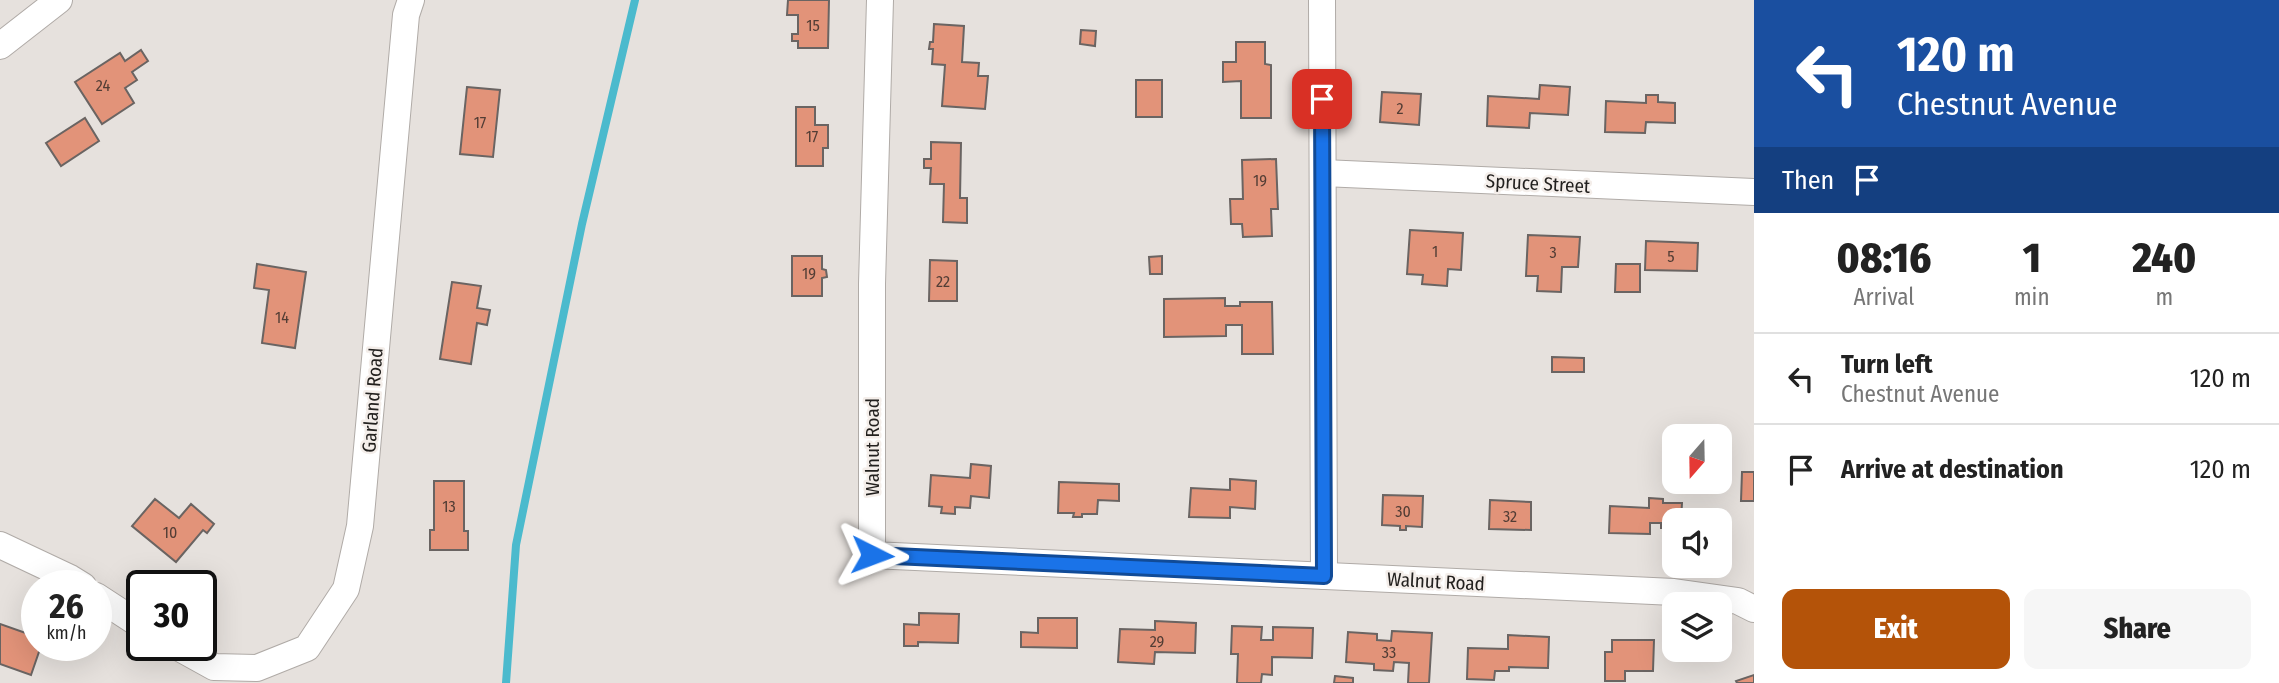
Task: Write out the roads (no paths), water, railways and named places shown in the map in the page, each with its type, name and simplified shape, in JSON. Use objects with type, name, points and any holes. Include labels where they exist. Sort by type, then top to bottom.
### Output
[{"type":"street","points":[[0,46],[59,0]]},
{"type":"street","name":"Garland Road","points":[[203,661],[214,667],[257,668],[307,649],[346,589],[363,501],[405,28],[411,0]]},
{"type":"street","name":"Walnut Road","points":[[880,0],[872,284],[872,555],[1674,592],[1738,601],[1754,609]]},
{"type":"street","points":[[1322,0],[1324,576]]},
{"type":"street","name":"Spruce Street","points":[[1323,173],[1754,192]]},
{"type":"street","points":[[0,545],[53,570]]},
{"type":"waterway","points":[[506,683],[516,545],[582,224],[635,0]]}]
